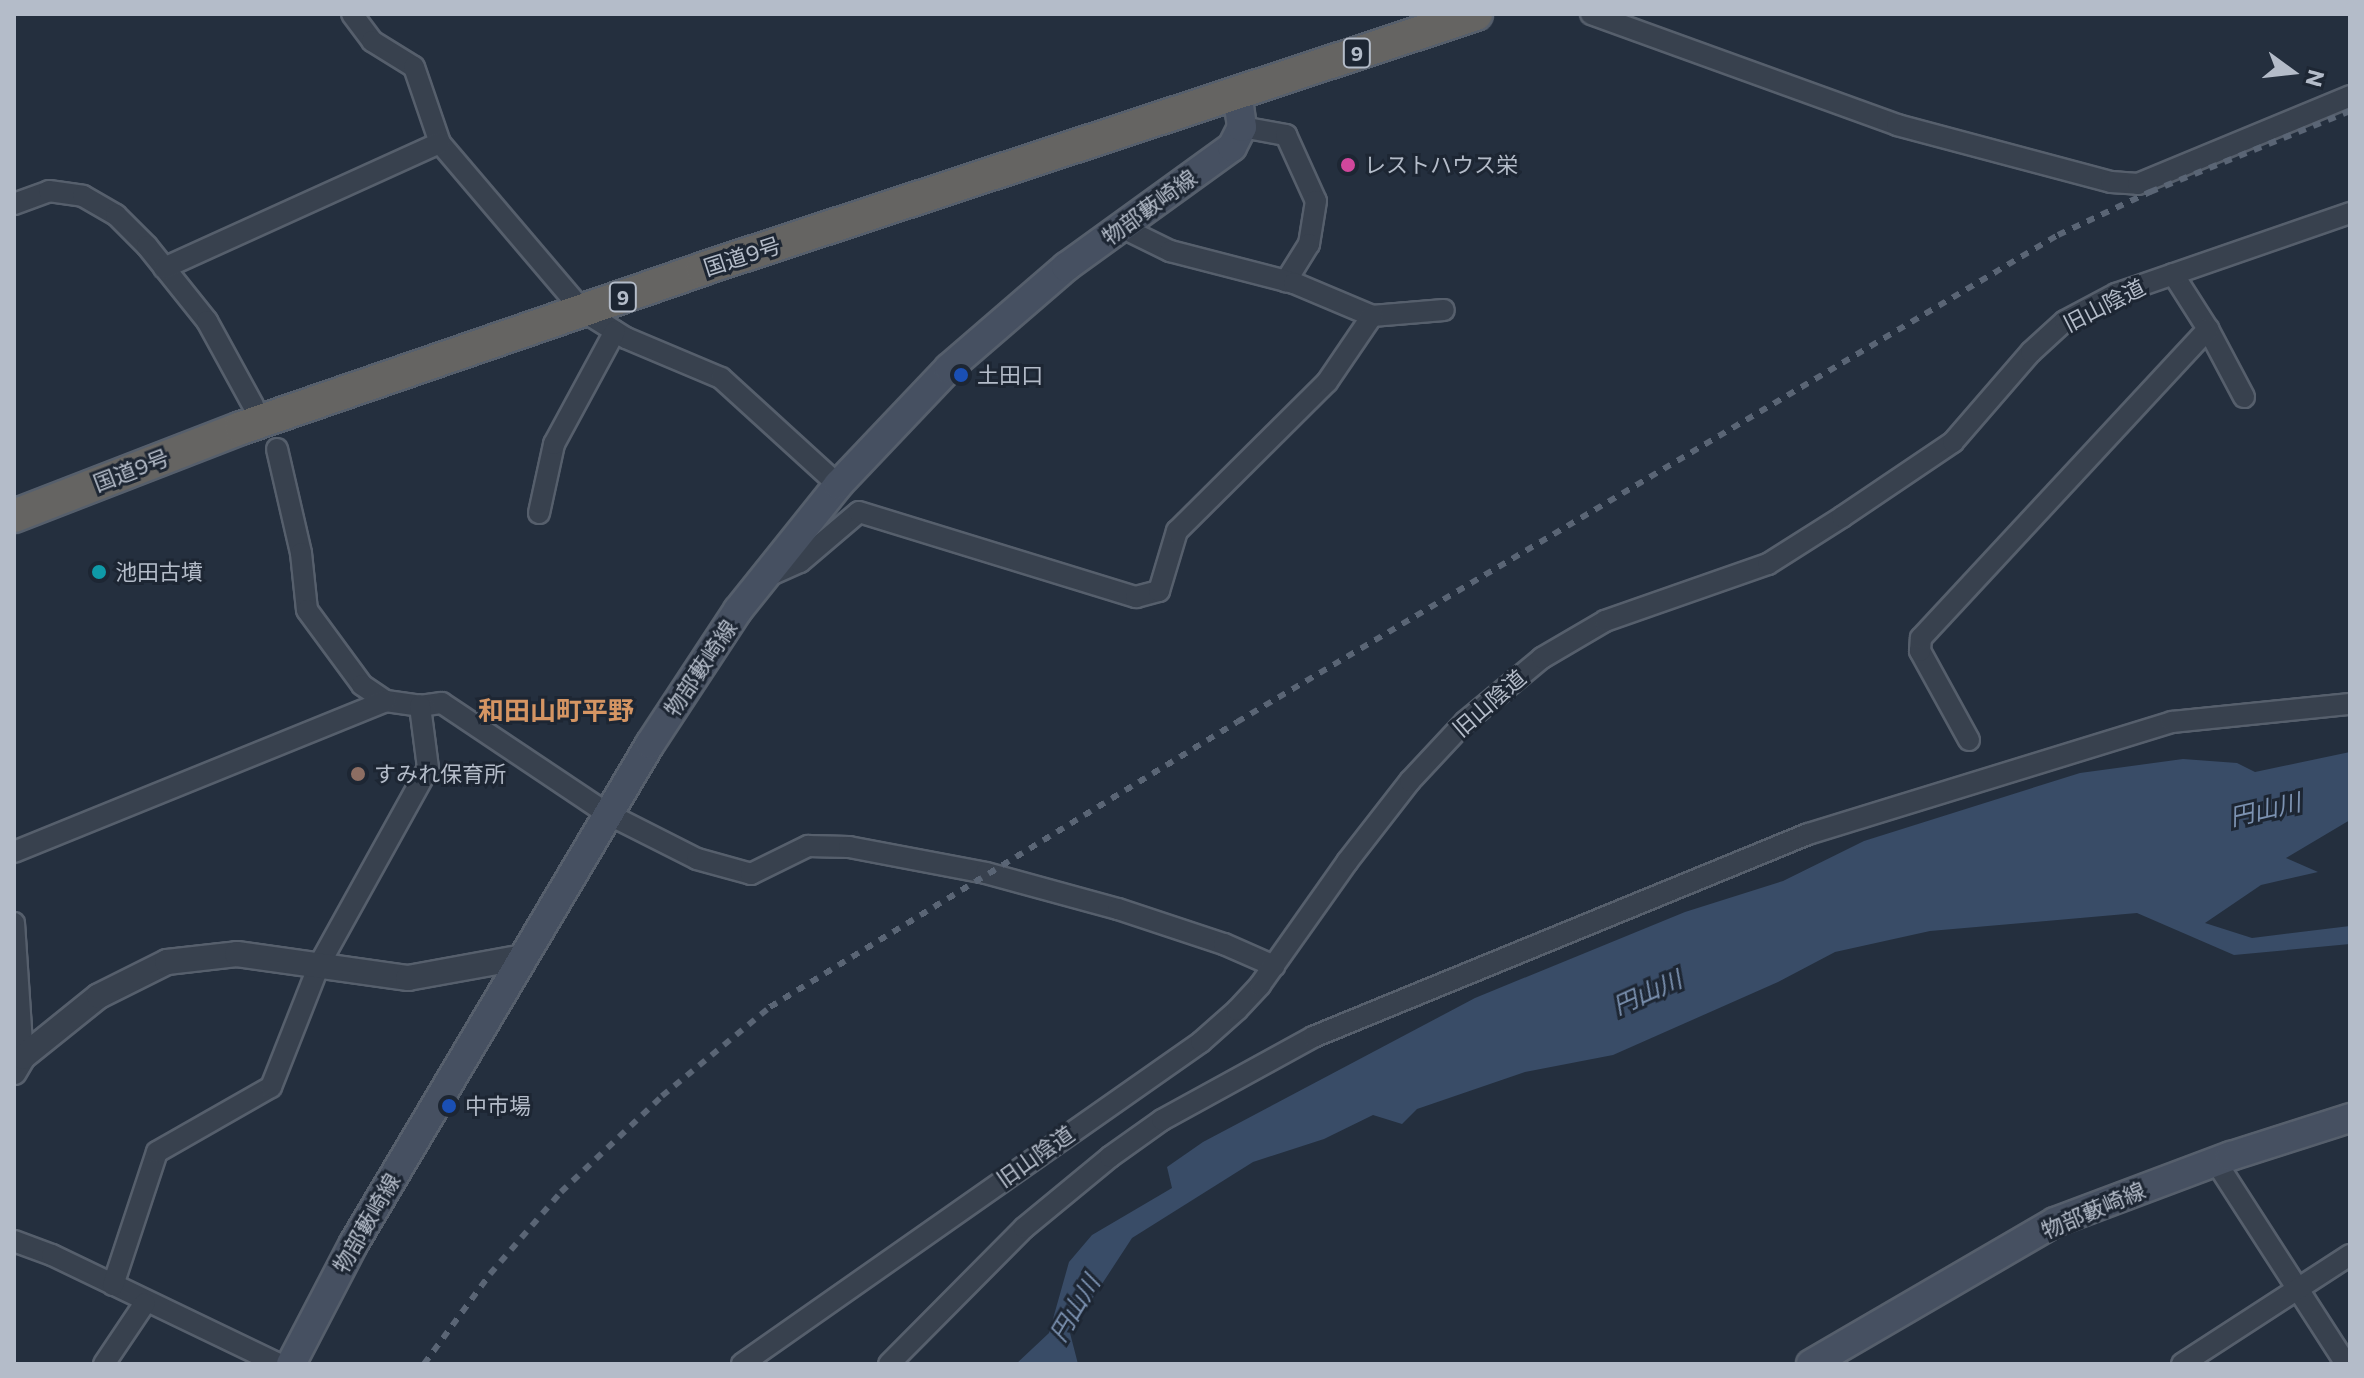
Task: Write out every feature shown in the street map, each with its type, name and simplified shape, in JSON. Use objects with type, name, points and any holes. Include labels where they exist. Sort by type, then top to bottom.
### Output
[{"type":"highway","name":"国道9号","points":[[14,516],[241,428],[1476,14]]},
{"type":"main road","points":[[1237,92],[1242,127]]},
{"type":"main road","name":"物部藪崎線","points":[[291,1364],[354,1243],[608,814],[693,676],[763,578],[838,485],[949,368],[1054,277],[1232,147],[1242,127]]},
{"type":"main road","name":"物部藪崎線","points":[[1811,1364],[2055,1222],[2216,1162],[2350,1118]]},
{"type":"street","points":[[352,14],[372,41],[414,67],[440,143],[583,311],[615,331],[721,378],[838,485]]},
{"type":"street","points":[[1591,14],[1897,125],[2111,182],[2138,184],[2350,96]]},
{"type":"street","points":[[1242,127],[1286,135],[1316,201],[1309,244],[1286,281]]},
{"type":"street","points":[[164,268],[440,143]]},
{"type":"street","points":[[14,204],[49,191],[83,196],[116,215],[207,321],[253,405]]},
{"type":"street","name":"旧山陰道","points":[[742,1364],[1201,1042],[1237,1010],[1274,966],[1410,781],[1465,722],[1542,658],[1605,621],[1768,564],[1953,442],[2031,352],[2065,321],[2116,294],[2350,213]]},
{"type":"street","points":[[1121,227],[1170,251],[1286,281],[1372,316],[1444,310]]},
{"type":"street","points":[[2173,274],[2208,329],[2244,397]]},
{"type":"street","points":[[763,578],[800,562],[859,512],[1136,597],[1159,591],[1177,531],[1327,382],[1372,316]]},
{"type":"street","points":[[1969,740],[1920,651],[1921,638],[2208,329]]},
{"type":"street","points":[[539,513],[554,444],[615,331]]},
{"type":"street","points":[[277,449],[301,553],[307,610],[362,685],[386,701],[420,706],[442,703],[608,814],[697,859],[751,874],[808,846],[849,847],[986,873],[1118,909],[1224,944],[1274,966]]},
{"type":"street","points":[[14,852],[386,701]]},
{"type":"street","points":[[889,1364],[1024,1228],[1110,1157],[1162,1120],[1313,1037],[1808,834],[2172,722],[2350,704]]},
{"type":"street","points":[[113,1285],[157,1152],[271,1087],[319,965],[428,768],[420,706]]},
{"type":"street","points":[[14,923],[19,1065]]},
{"type":"street","points":[[19,1065],[99,996],[167,962],[237,954],[408,978],[523,957]]},
{"type":"street","points":[[2216,1162],[2295,1291],[2346,1364]]},
{"type":"street","points":[[14,1241],[278,1364]]},
{"type":"street","points":[[2182,1364],[2350,1255]]},
{"type":"street","points":[[104,1364],[145,1303]]},
{"type":"water","name":"円山川","points":[[2350,752],[2350,820],[2286,858],[2318,872],[2261,885],[2205,923],[2252,938],[2350,926],[2350,944],[2234,955],[2137,913],[1930,931],[1835,952],[1778,982],[1613,1055],[1525,1072],[1417,1109],[1402,1124],[1373,1115],[1324,1139],[1253,1162],[1132,1238],[1070,1333],[1078,1364],[1016,1364],[1049,1333],[1069,1262],[1092,1235],[1172,1188],[1167,1167],[1203,1142],[1475,998],[1685,912],[1783,881],[1864,841],[2080,773],[2183,759],[2237,763],[2255,772]]},
{"type":"railway","points":[[424,1364],[490,1274],[561,1192],[662,1096],[770,1007],[1237,722],[2058,235],[2150,192],[2350,111]]},
{"type":"place","name":"レストハウス栄","points":[[1348,165]]},
{"type":"place","name":"土田口","points":[[961,375]]},
{"type":"place","name":"池田古墳","points":[[99,572]]},
{"type":"place","name":"すみれ保育所","points":[[358,774]]},
{"type":"place","name":"中市場","points":[[449,1106]]},
{"type":"district","name":"和田山町平野","points":[[556,710]]}]
